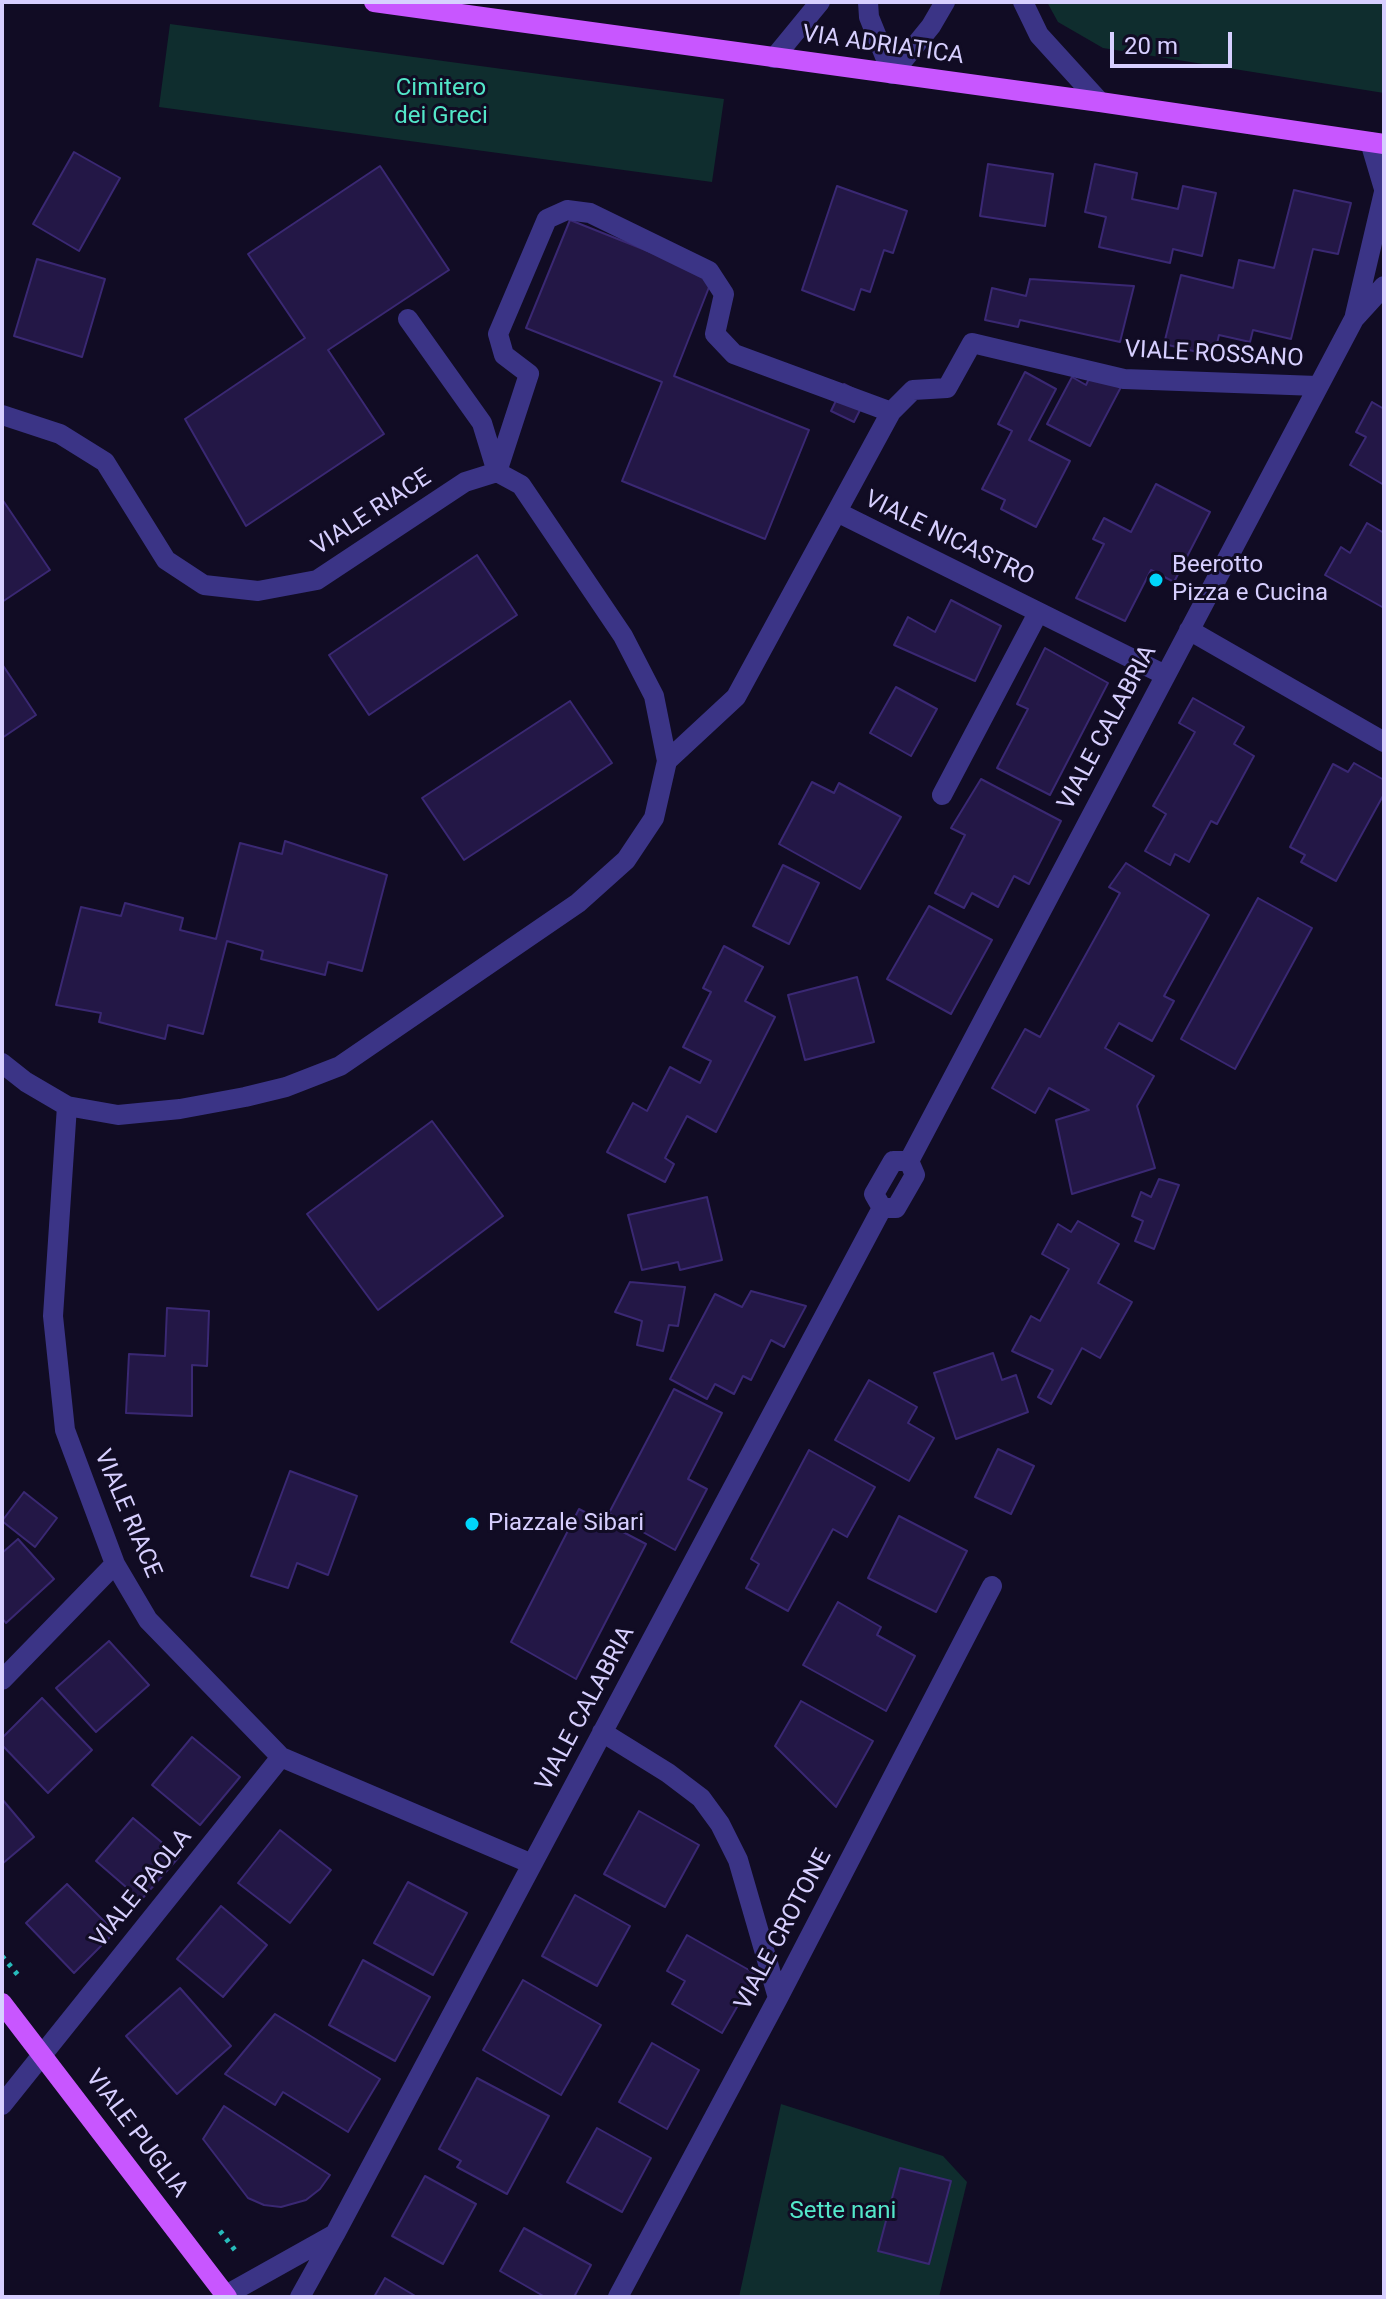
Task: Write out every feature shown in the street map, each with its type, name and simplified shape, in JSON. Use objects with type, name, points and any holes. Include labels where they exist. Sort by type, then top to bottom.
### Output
[{"type":"main road","name":"VIA ADRIATICA","points":[[374,2],[1377,143]]},
{"type":"main road","name":"VIALE PUGLIA","points":[[2,2003],[226,2296]]},
{"type":"street","points":[[774,58],[820,2]]},
{"type":"street","points":[[868,2],[869,17],[892,74],[931,26],[945,2]]},
{"type":"street","points":[[1023,2],[1039,35],[1100,102]]},
{"type":"street","name":"VIALE CALABRIA","points":[[1354,319],[1384,191],[1377,143]]},
{"type":"street","points":[[497,472],[529,374],[504,355],[498,334],[547,219],[567,210],[590,213],[709,271],[724,294],[715,334],[734,354],[891,412],[736,697],[667,761]]},
{"type":"street","name":"VIALE CALABRIA","points":[[300,2297],[882,1208],[874,1194],[893,1161],[909,1161],[1317,386],[1354,319],[1384,286]]},
{"type":"street","points":[[2,1063],[26,1082],[67,1106],[118,1115],[180,1109],[259,1094],[340,1066],[578,903],[626,860],[654,818],[667,761],[654,696],[623,636],[521,485],[497,472],[482,423],[408,319]]},
{"type":"street","name":"VIALE ROSSANO","points":[[891,412],[913,390],[947,388],[972,343],[1124,379],[1317,386]]},
{"type":"street","name":"VIALE RIACE","points":[[2,415],[60,434],[105,462],[166,560],[204,585],[258,591],[317,580],[465,482],[497,472]]},
{"type":"street","name":"VIALE NICASTRO","points":[[837,512],[1165,675]]},
{"type":"street","name":"VIALE NICASTRO","points":[[942,795],[1038,613]]},
{"type":"street","points":[[1189,630],[1384,742]]},
{"type":"street","name":"VIALE RIACE","points":[[67,1106],[53,1316],[65,1430],[115,1564],[148,1620],[281,1757],[532,1864]]},
{"type":"street","points":[[2,1680],[115,1564]]},
{"type":"street","name":"VIALE CROTONE","points":[[618,2297],[778,1998],[992,1586]]},
{"type":"street","points":[[602,1732],[668,1773],[701,1798],[720,1824],[738,1860],[778,1998]]},
{"type":"street","name":"VIALE PAOLA","points":[[2,2105],[281,1757]]},
{"type":"street","points":[[226,2296],[335,2234]]},
{"type":"green space","points":[[1047,2],[1384,2],[1384,93],[1103,48],[1058,22]]},
{"type":"green space","name":"Cimitero dei Greci","points":[[170,24],[724,99],[712,182],[159,107]]},
{"type":"green space","name":"Sette nani","points":[[781,2104],[943,2156],[967,2182],[939,2297],[739,2297]]},
{"type":"building","points":[[74,152],[120,178],[79,251],[33,224]]},
{"type":"building","points":[[988,164],[1053,174],[1045,226],[980,216]]},
{"type":"building","points":[[1095,164],[1137,173],[1132,199],[1178,209],[1183,186],[1216,193],[1202,256],[1173,249],[1170,263],[1099,247],[1106,217],[1085,212]]},
{"type":"building","points":[[380,166],[449,270],[328,350],[384,434],[246,526],[185,419],[305,338],[248,254]]},
{"type":"building","points":[[837,186],[907,211],[893,253],[884,250],[870,292],[861,289],[854,310],[802,290]]},
{"type":"building","points":[[1294,190],[1351,203],[1338,254],[1313,249],[1291,339],[1253,330],[1250,342],[1219,335],[1214,356],[1164,344],[1181,275],[1233,288],[1239,260],[1274,268]]},
{"type":"building","points":[[570,220],[713,277],[674,376],[809,430],[765,539],[622,481],[662,382],[526,328]]},
{"type":"building","points":[[37,259],[105,279],[82,357],[14,336]]},
{"type":"building","points":[[1030,279],[1134,286],[1120,342],[1020,320],[1018,327],[985,320],[992,288],[1026,296]]},
{"type":"building","points":[[1025,372],[1056,389],[1029,440],[1070,461],[1036,527],[1001,509],[1005,500],[982,489],[1012,431],[998,424]]},
{"type":"building","points":[[1092,372],[1121,387],[1090,446],[1047,424],[1072,377],[1086,385]]},
{"type":"building","points":[[844,384],[867,396],[854,422],[831,411]]},
{"type":"building","points":[[1372,402],[1384,409],[1384,485],[1350,465],[1366,437],[1356,432]]},
{"type":"building","points":[[1156,484],[1210,512],[1174,582],[1151,570],[1125,621],[1076,598],[1104,544],[1093,539],[1104,518],[1131,532]]},
{"type":"building","points":[[2,499],[50,570],[2,602]]},
{"type":"building","points":[[1367,523],[1384,533],[1384,608],[1325,575],[1341,547],[1350,553]]},
{"type":"building","points":[[477,555],[517,615],[369,715],[329,655]]},
{"type":"building","points":[[951,600],[1001,626],[975,681],[894,645],[908,617],[935,632]]},
{"type":"building","points":[[1045,648],[1108,683],[1050,795],[997,768],[1028,709],[1017,704]]},
{"type":"building","points":[[2,664],[36,715],[2,738]]},
{"type":"building","points":[[896,687],[937,709],[911,756],[870,733]]},
{"type":"building","points":[[1193,698],[1244,727],[1234,744],[1254,756],[1217,824],[1211,821],[1189,862],[1175,854],[1170,865],[1145,851],[1166,814],[1153,806],[1195,732],[1179,723]]},
{"type":"building","points":[[570,701],[612,763],[464,860],[422,798]]},
{"type":"building","points":[[1354,763],[1384,780],[1384,794],[1336,881],[1301,862],[1305,855],[1290,847],[1333,764],[1348,772]]},
{"type":"building","points":[[981,779],[1061,821],[1029,884],[1014,876],[998,907],[972,893],[964,908],[935,893],[965,835],[951,828]]},
{"type":"building","points":[[812,782],[834,793],[839,783],[901,817],[860,889],[779,844]]},
{"type":"building","points":[[285,841],[387,875],[362,971],[328,962],[325,975],[261,959],[263,951],[227,941],[203,1034],[168,1025],[165,1039],[99,1022],[101,1013],[56,1005],[81,907],[121,916],[125,903],[183,918],[180,930],[216,939],[240,843],[282,854]]},
{"type":"building","points":[[1126,863],[1209,915],[1164,996],[1174,1001],[1152,1041],[1119,1023],[1105,1048],[1154,1076],[1137,1106],[1155,1168],[1072,1194],[1056,1120],[1089,1110],[1049,1088],[1035,1113],[992,1088],[1025,1029],[1040,1037],[1120,893],[1109,887]]},
{"type":"building","points":[[783,865],[819,883],[789,944],[753,926]]},
{"type":"building","points":[[1258,898],[1312,928],[1235,1069],[1181,1039]]},
{"type":"building","points":[[929,906],[992,940],[951,1014],[887,979]]},
{"type":"building","points":[[724,946],[763,967],[745,1001],[775,1017],[716,1132],[687,1116],[665,1158],[674,1164],[665,1182],[607,1152],[633,1103],[647,1111],[670,1067],[700,1083],[711,1061],[683,1047],[711,992],[703,988]]},
{"type":"building","points":[[857,977],[874,1042],[805,1060],[788,995]]},
{"type":"building","points":[[432,1121],[503,1216],[378,1310],[307,1214]]},
{"type":"building","points":[[1159,1179],[1179,1185],[1154,1249],[1135,1241],[1143,1221],[1132,1216],[1141,1192],[1151,1197]]},
{"type":"building","points":[[707,1197],[722,1260],[680,1270],[678,1262],[642,1270],[628,1215]]},
{"type":"building","points":[[1078,1221],[1119,1244],[1098,1283],[1132,1302],[1100,1358],[1082,1348],[1051,1404],[1038,1397],[1053,1370],[1012,1351],[1031,1316],[1040,1321],[1069,1269],[1042,1254],[1058,1224],[1071,1232]]},
{"type":"building","points":[[630,1282],[685,1287],[678,1326],[669,1325],[663,1351],[637,1345],[642,1321],[615,1312]]},
{"type":"building","points":[[751,1291],[806,1306],[784,1347],[771,1340],[751,1380],[743,1376],[734,1394],[715,1384],[707,1399],[670,1379],[715,1294],[742,1307]]},
{"type":"building","points":[[167,1308],[209,1311],[207,1366],[192,1365],[192,1416],[126,1413],[129,1354],[165,1356]]},
{"type":"building","points":[[993,1353],[1002,1380],[1016,1375],[1028,1412],[956,1439],[934,1373]]},
{"type":"building","points":[[869,1380],[917,1407],[908,1423],[934,1438],[909,1481],[835,1440]]},
{"type":"building","points":[[674,1389],[722,1413],[688,1479],[707,1489],[675,1550],[609,1513]]},
{"type":"building","points":[[998,1449],[1034,1466],[1011,1514],[975,1497]]},
{"type":"building","points":[[809,1450],[875,1487],[847,1537],[833,1529],[788,1611],[746,1588],[759,1564],[751,1559]]},
{"type":"building","points":[[290,1471],[357,1496],[328,1575],[297,1563],[288,1588],[251,1576]]},
{"type":"building","points":[[24,1492],[57,1518],[35,1547],[2,1521]]},
{"type":"building","points":[[579,1509],[646,1544],[576,1679],[511,1642]]},
{"type":"building","points":[[899,1516],[967,1551],[936,1612],[868,1578]]},
{"type":"building","points":[[18,1539],[54,1579],[6,1623],[2,1618],[2,1553]]},
{"type":"building","points":[[838,1602],[881,1627],[877,1635],[915,1656],[886,1711],[803,1665]]},
{"type":"building","points":[[109,1641],[149,1685],[96,1732],[56,1688]]},
{"type":"building","points":[[42,1698],[92,1750],[48,1793],[2,1745],[2,1738]]},
{"type":"building","points":[[801,1701],[873,1741],[836,1807],[775,1746]]},
{"type":"building","points":[[192,1737],[240,1777],[200,1825],[152,1785]]},
{"type":"building","points":[[2,1799],[34,1837],[2,1864]]},
{"type":"building","points":[[639,1811],[699,1845],[665,1907],[604,1874]]},
{"type":"building","points":[[133,1818],[179,1857],[141,1900],[96,1861]]},
{"type":"building","points":[[280,1830],[331,1870],[290,1923],[238,1883]]},
{"type":"building","points":[[408,1882],[467,1913],[433,1975],[374,1943]]},
{"type":"building","points":[[67,1884],[115,1932],[74,1973],[26,1923]]},
{"type":"building","points":[[575,1895],[630,1926],[597,1986],[542,1956]]},
{"type":"building","points":[[221,1906],[267,1945],[223,1997],[177,1959]]},
{"type":"building","points":[[687,1935],[756,1974],[722,2033],[672,2004],[685,1981],[667,1971]]},
{"type":"building","points":[[363,1960],[430,1997],[395,2061],[329,2025]]},
{"type":"building","points":[[523,1980],[601,2025],[561,2095],[483,2050]]},
{"type":"building","points":[[180,1988],[231,2046],[177,2094],[126,2036]]},
{"type":"building","points":[[275,2014],[380,2079],[348,2132],[283,2092],[275,2105],[225,2074]]},
{"type":"building","points":[[652,2043],[699,2070],[667,2129],[619,2102]]},
{"type":"building","points":[[477,2078],[549,2116],[507,2194],[457,2167],[461,2161],[439,2149]]},
{"type":"building","points":[[224,2106],[330,2175],[320,2189],[306,2200],[281,2207],[264,2205],[248,2198],[203,2139]]},
{"type":"building","points":[[597,2128],[651,2158],[622,2212],[567,2182]]},
{"type":"building","points":[[900,2168],[951,2181],[929,2264],[878,2251]]},
{"type":"building","points":[[425,2176],[476,2204],[443,2264],[392,2236]]},
{"type":"building","points":[[524,2228],[591,2265],[574,2297],[545,2297],[500,2271]]},
{"type":"building","points":[[385,2278],[417,2297],[374,2297]]},
{"type":"place","name":"Beerotto Pizza e Cucina","points":[[1156,580]]},
{"type":"place","name":"Piazzale Sibari","points":[[472,1524]]}]
